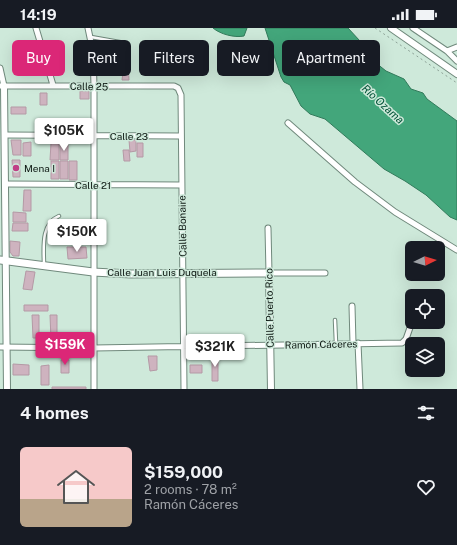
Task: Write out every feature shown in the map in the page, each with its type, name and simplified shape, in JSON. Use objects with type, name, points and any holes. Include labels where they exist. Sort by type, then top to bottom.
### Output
[{"type":"main road","name":"Calle Juan Luis Duquela","points":[[2,260],[93,272],[132,274],[183,272],[269,273]]},
{"type":"street","points":[[36,28],[52,85]]},
{"type":"street","points":[[88,28],[91,38],[94,86],[94,389]]},
{"type":"street","points":[[391,28],[457,74]]},
{"type":"street","points":[[415,29],[447,51],[457,61]]},
{"type":"street","points":[[447,51],[457,46]]},
{"type":"street","points":[[0,68],[5,135],[2,260],[3,347],[7,389]]},
{"type":"street","name":"Calle 25","points":[[2,86],[174,86],[178,88]]},
{"type":"street","name":"Calle Bonaire","points":[[178,88],[181,95],[182,136],[181,185],[184,389]]},
{"type":"street","points":[[288,123],[355,182],[396,212],[457,250]]},
{"type":"street","name":"Calle 23","points":[[5,135],[182,136]]},
{"type":"street","name":"Calle 21","points":[[5,184],[181,185]]},
{"type":"street","name":"Calle Puerto Rico","points":[[268,228],[271,389]]},
{"type":"street","name":"Calle Juan Luis Duquela","points":[[269,273],[325,273]]},
{"type":"street","points":[[352,306],[352,343]]},
{"type":"street","name":"Ramón Cáceres","points":[[3,347],[183,347],[404,342],[409,329]]},
{"type":"street","points":[[358,343],[360,389]]},
{"type":"lane","points":[[91,38],[105,40]]},
{"type":"lane","points":[[44,266],[47,228],[54,218],[59,216]]},
{"type":"lane","points":[[335,320],[336,343]]},
{"type":"path","points":[[375,28],[457,83]]},
{"type":"water","points":[[213,28],[247,28],[244,36],[236,36],[227,35]]},
{"type":"water","name":"Río Ozama","points":[[265,28],[348,28],[359,40],[282,40],[282,76],[380,76],[380,66],[386,71],[404,79],[411,89],[423,93],[427,99],[457,121],[457,220],[450,217],[426,195],[384,169],[325,119],[310,114],[301,106],[290,85],[284,82],[281,77],[274,56],[274,40],[269,40]]},
{"type":"building","points":[[122,76],[129,76],[129,80],[122,80]]},
{"type":"building","points":[[80,91],[89,91],[89,99],[80,99]]},
{"type":"building","points":[[40,93],[47,93],[47,105],[40,105]]},
{"type":"building","points":[[11,107],[26,107],[26,114],[11,114]]},
{"type":"building","points":[[11,140],[21,140],[21,155],[13,155]]},
{"type":"building","points":[[129,140],[136,140],[136,151],[130,152]]},
{"type":"building","points":[[31,142],[31,156],[23,156],[23,143]]},
{"type":"building","points":[[51,143],[59,143],[59,160],[50,160]]},
{"type":"building","points":[[60,143],[68,143],[68,160],[60,160]]},
{"type":"building","points":[[137,143],[143,143],[143,157],[137,157]]},
{"type":"building","points":[[123,150],[129,150],[130,161],[124,161]]},
{"type":"building","name":"Mena I","points":[[12,160],[20,160],[20,177],[13,177]]},
{"type":"building","points":[[51,161],[59,161],[59,179],[51,179]]},
{"type":"building","points":[[60,161],[68,161],[68,179],[60,179]]},
{"type":"building","points":[[69,161],[77,161],[77,180],[69,180]]},
{"type":"building","points":[[24,190],[31,190],[31,211],[23,211]]},
{"type":"building","points":[[13,212],[26,213],[26,222],[13,222]]},
{"type":"building","points":[[13,223],[28,223],[28,231],[12,231]]},
{"type":"building","points":[[10,241],[20,242],[19,256],[13,256],[10,252]]},
{"type":"building","points":[[67,247],[86,247],[87,258],[68,259]]},
{"type":"building","points":[[26,271],[35,272],[32,290],[23,289]]},
{"type":"building","points":[[24,305],[48,305],[48,311],[24,311]]},
{"type":"building","points":[[32,315],[39,315],[39,338],[33,338]]},
{"type":"building","points":[[50,315],[57,315],[57,340],[51,340]]},
{"type":"building","points":[[148,356],[157,356],[157,370],[150,371]]},
{"type":"building","points":[[212,356],[218,356],[218,381],[212,381]]},
{"type":"building","points":[[61,360],[69,360],[69,373],[61,373]]},
{"type":"building","points":[[13,364],[29,365],[29,375],[13,375]]},
{"type":"building","points":[[49,365],[49,385],[41,385],[41,366]]},
{"type":"building","points":[[190,365],[202,365],[202,373],[190,373]]},
{"type":"building","points":[[52,387],[86,387],[86,389],[52,389]]},
{"type":"place","name":"Mena I","points":[[16,168]]}]
